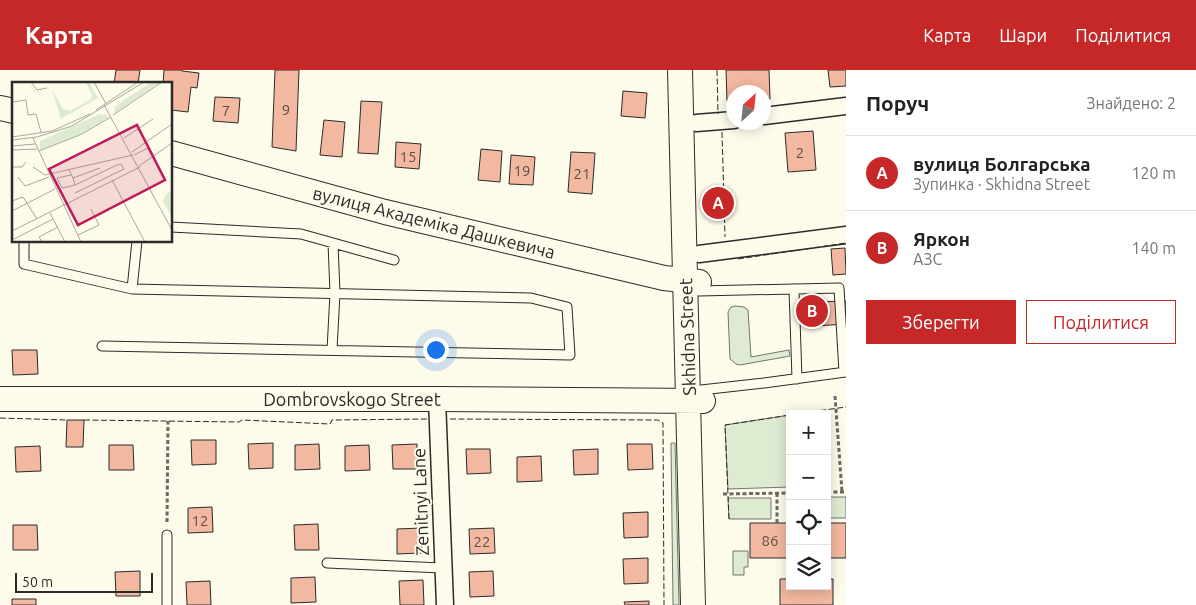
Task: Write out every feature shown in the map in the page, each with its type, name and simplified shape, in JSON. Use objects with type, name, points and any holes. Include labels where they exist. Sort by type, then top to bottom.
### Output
[{"type":"street","name":"Skhidna Street","points":[[680,70],[695,285],[694,605]]},
{"type":"street","name":"Skhidna Street","points":[[694,70],[699,254],[695,285]]},
{"type":"street","points":[[771,115],[846,106]]},
{"type":"street","points":[[696,124],[726,121]]},
{"type":"street","name":"вулиця Академіка Дашкевича","points":[[172,153],[385,212],[695,285]]},
{"type":"street","points":[[699,254],[846,235]]},
{"type":"street","name":"Skhidna Street","points":[[696,396],[707,605]]},
{"type":"street","name":"Dombrovskogo Street","points":[[0,399],[438,399],[696,396]]},
{"type":"street","name":"Zenitnyi Lane","points":[[438,399],[442,568],[445,605]]},
{"type":"lane","points":[[172,227],[301,234],[394,260]]},
{"type":"lane","points":[[24,242],[24,264],[132,289],[531,298],[566,307],[570,355],[102,346]]},
{"type":"lane","points":[[132,289],[137,242]]},
{"type":"lane","points":[[332,350],[335,293],[333,242]]},
{"type":"lane","points":[[695,285],[794,289],[839,288],[845,372],[797,378],[696,396]]},
{"type":"lane","points":[[794,289],[797,378]]},
{"type":"lane","points":[[167,535],[167,605]]},
{"type":"lane","points":[[327,564],[442,568]]},
{"type":"path","points":[[831,492],[844,492],[835,396]]},
{"type":"path","points":[[167,535],[168,421]]},
{"type":"path","points":[[777,493],[777,523]]},
{"type":"path","points":[[723,494],[786,493]]},
{"type":"green space","points":[[731,307],[744,307],[748,310],[751,357],[789,350],[790,356],[740,365],[730,359],[728,312]]},
{"type":"green space","points":[[786,416],[786,487],[728,489],[725,425]]},
{"type":"green space","points":[[671,443],[675,443],[679,605],[673,605]]},
{"type":"green space","points":[[831,497],[846,497],[846,518],[831,518]]},
{"type":"green space","points":[[728,498],[771,498],[771,519],[729,519]]},
{"type":"green space","points":[[733,551],[748,551],[748,567],[744,567],[744,575],[733,575]]},
{"type":"building","points":[[116,70],[140,70],[138,82],[114,82]]},
{"type":"building","points":[[164,70],[182,70],[199,73],[197,88],[191,87],[188,112],[172,110],[172,82],[163,82]]},
{"type":"building","points":[[275,70],[299,70],[296,151],[272,147]]},
{"type":"building","points":[[726,70],[769,70],[770,85],[726,85]]},
{"type":"building","points":[[828,70],[846,70],[846,86],[830,87]]},
{"type":"building","points":[[623,91],[647,93],[645,118],[621,116]]},
{"type":"building","points":[[215,97],[240,98],[238,123],[213,121]]},
{"type":"building","points":[[361,101],[382,102],[378,154],[358,153]]},
{"type":"building","points":[[324,120],[345,122],[342,157],[320,155]]},
{"type":"building","points":[[813,131],[816,170],[788,172],[785,133]]},
{"type":"building","points":[[396,142],[421,144],[419,169],[395,167]]},
{"type":"building","points":[[481,149],[502,151],[500,182],[478,180]]},
{"type":"building","points":[[571,152],[595,153],[592,194],[568,192]]},
{"type":"building","points":[[511,155],[535,157],[533,185],[509,184]]},
{"type":"building","points":[[845,248],[846,274],[833,275],[831,249]]},
{"type":"building","points":[[846,301],[846,324],[815,326],[813,302]]},
{"type":"building","points":[[12,350],[37,350],[38,374],[13,375]]},
{"type":"building","points":[[67,420],[84,420],[83,447],[66,447]]},
{"type":"building","points":[[191,440],[216,440],[216,464],[192,465]]},
{"type":"building","points":[[273,443],[273,468],[249,469],[248,444]]},
{"type":"building","points":[[319,444],[320,469],[295,470],[295,445]]},
{"type":"building","points":[[417,444],[417,469],[393,469],[392,445]]},
{"type":"building","points":[[627,444],[652,444],[653,469],[628,470]]},
{"type":"building","points":[[109,445],[133,445],[134,470],[109,470]]},
{"type":"building","points":[[369,445],[370,470],[345,471],[345,446]]},
{"type":"building","points":[[40,446],[41,471],[16,472],[15,447]]},
{"type":"building","points":[[466,449],[490,449],[491,473],[467,474]]},
{"type":"building","points":[[598,449],[598,474],[574,475],[573,450]]},
{"type":"building","points":[[541,456],[542,481],[517,482],[517,457]]},
{"type":"building","points":[[212,507],[213,532],[188,533],[188,508]]},
{"type":"building","points":[[648,512],[648,537],[624,538],[623,513]]},
{"type":"building","points":[[750,523],[786,523],[786,558],[750,558]]},
{"type":"building","points":[[831,523],[846,523],[846,558],[831,558]]},
{"type":"building","points":[[318,524],[319,550],[295,550],[294,525]]},
{"type":"building","points":[[13,525],[37,525],[38,550],[13,550]]},
{"type":"building","points":[[421,528],[422,553],[397,554],[397,529]]},
{"type":"building","points":[[494,528],[495,553],[470,554],[469,529]]},
{"type":"building","points":[[648,558],[648,583],[624,584],[623,559]]},
{"type":"building","points":[[140,571],[140,596],[116,596],[115,572]]},
{"type":"building","points":[[493,571],[494,596],[470,597],[469,572]]},
{"type":"building","points":[[315,577],[316,602],[291,603],[291,578]]},
{"type":"building","points":[[780,579],[786,579],[786,590],[831,590],[831,579],[833,579],[833,605],[780,605]]},
{"type":"building","points":[[423,580],[424,605],[400,605],[399,581]]},
{"type":"building","points":[[210,581],[211,605],[187,605],[186,582]]},
{"type":"building","points":[[12,599],[36,599],[36,605],[12,605]]},
{"type":"building","points":[[649,601],[649,605],[625,605],[624,602]]},
{"type":"fence","points":[[717,70],[718,114]]},
{"type":"fence","points":[[722,132],[725,237]]},
{"type":"fence","points":[[738,259],[846,243]]},
{"type":"fence","points":[[824,410],[846,407]]},
{"type":"fence","points":[[729,519],[725,425],[786,416]]},
{"type":"fence","points":[[0,418],[67,420]]},
{"type":"fence","points":[[84,420],[239,422],[242,420],[330,424],[332,420],[429,419]]},
{"type":"fence","points":[[450,419],[658,420],[663,423],[664,605]]},
{"type":"place","name":"вулиця Болгарська","points":[[718,203]]},
{"type":"place","name":"Яркон","points":[[812,311]]}]
